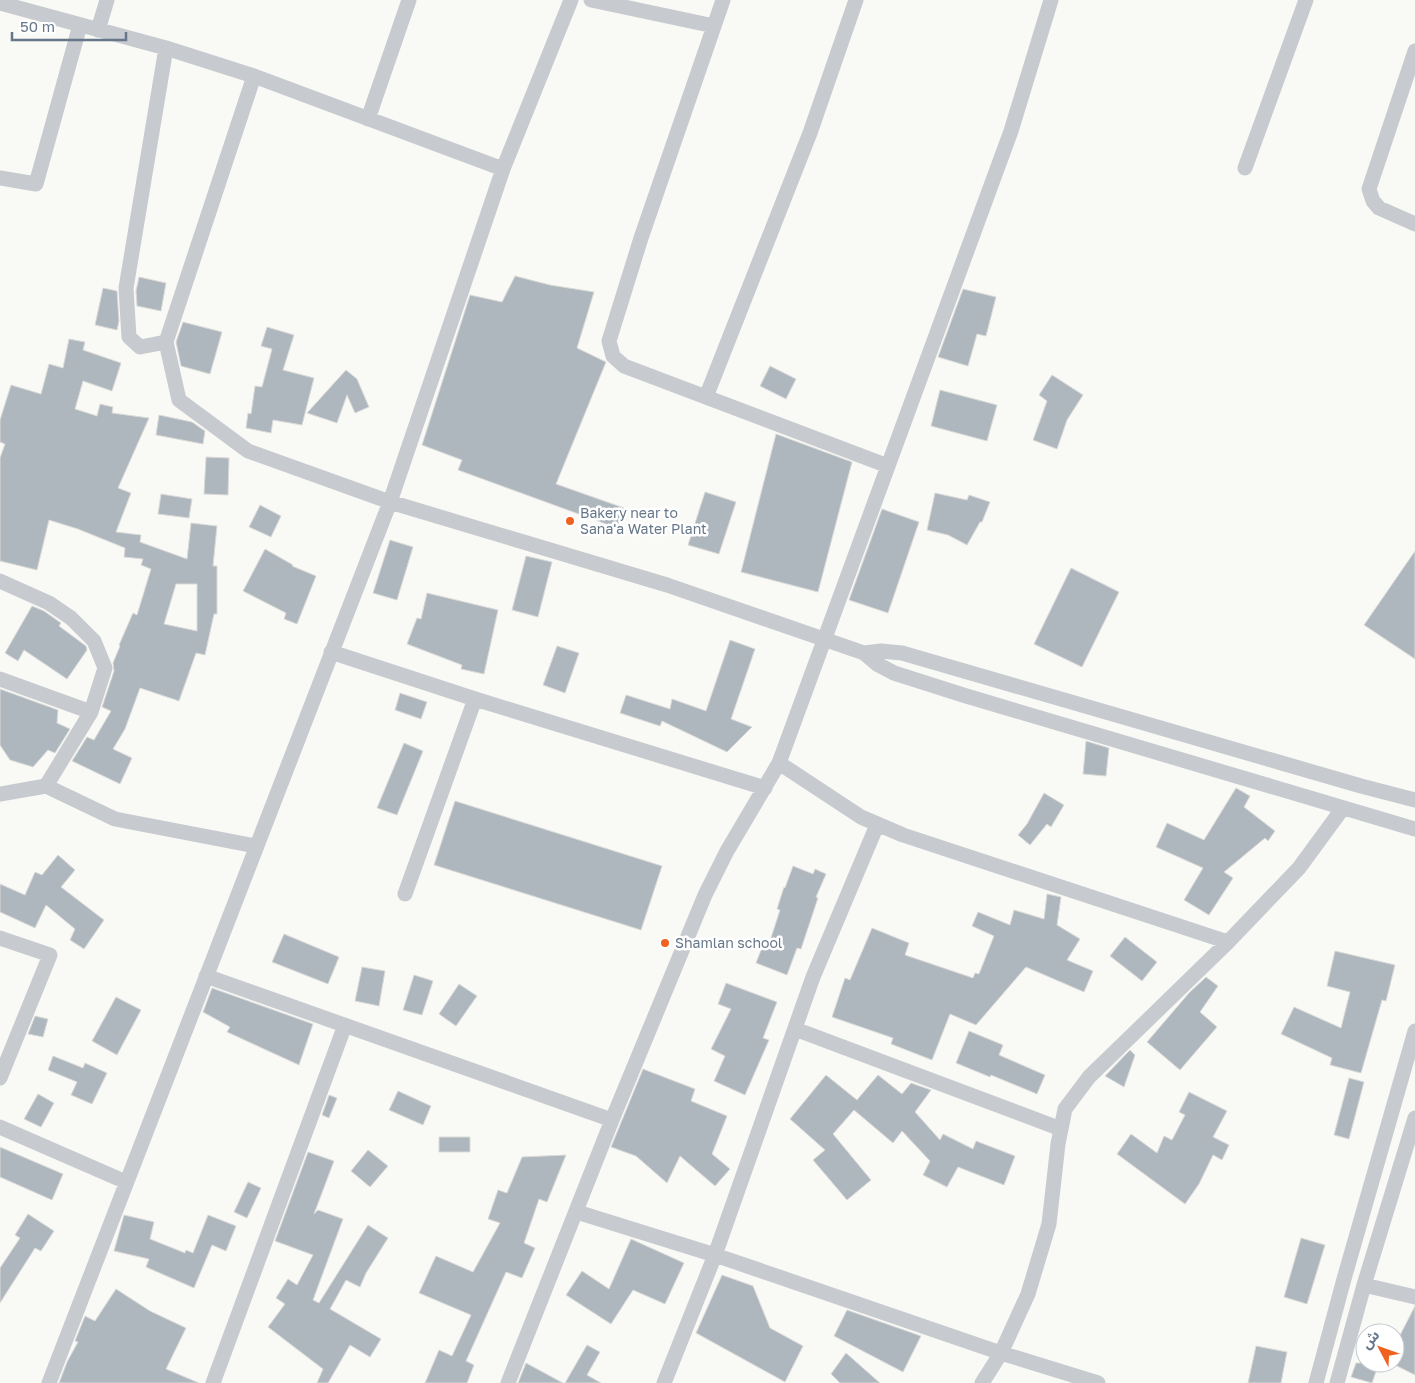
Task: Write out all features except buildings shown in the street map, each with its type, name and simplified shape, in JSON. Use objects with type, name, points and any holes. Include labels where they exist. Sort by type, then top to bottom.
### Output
[{"type":"street","points":[[98,30],[107,0]]},
{"type":"street","points":[[368,119],[409,0]]},
{"type":"street","points":[[49,1383],[255,846],[390,502],[503,169],[570,0]]},
{"type":"street","points":[[591,0],[714,26]]},
{"type":"street","points":[[723,0],[640,238],[609,341],[613,356],[624,366],[888,466]]},
{"type":"street","points":[[706,397],[810,133],[856,0]]},
{"type":"street","points":[[508,1383],[612,1120],[706,895],[727,852],[779,763],[1011,131],[1051,0]]},
{"type":"street","points":[[1245,168],[1306,0]]},
{"type":"street","points":[[0,3],[166,48],[254,76],[503,169]]},
{"type":"street","points":[[0,178],[36,184],[80,25]]},
{"type":"street","points":[[166,48],[126,288],[129,337],[140,347],[166,342]]},
{"type":"street","points":[[1415,51],[1369,189],[1373,201],[1379,208],[1415,224]]},
{"type":"street","points":[[254,76],[166,342],[179,400],[248,451],[390,502],[667,585],[864,652],[902,653],[1415,800]]},
{"type":"street","points":[[0,581],[49,603],[71,618],[94,641],[105,668],[91,712],[46,786]]},
{"type":"street","points":[[331,652],[475,699],[765,788]]},
{"type":"street","points":[[864,652],[877,664],[894,673],[972,698],[1415,829]]},
{"type":"street","points":[[0,679],[91,712]]},
{"type":"street","points":[[405,894],[475,699]]},
{"type":"street","points":[[779,763],[861,817],[903,835],[1228,942]]},
{"type":"street","points":[[0,794],[46,786],[115,818],[255,846]]},
{"type":"street","points":[[982,1383],[1001,1353],[1028,1294],[1049,1224],[1058,1144],[1065,1109],[1089,1077],[1228,942],[1299,868],[1343,808]]},
{"type":"street","points":[[664,1383],[715,1255],[813,976],[877,824]]},
{"type":"street","points":[[0,938],[50,955],[0,1078]]},
{"type":"street","points":[[206,976],[612,1120]]},
{"type":"street","points":[[214,1383],[345,1025]]},
{"type":"street","points":[[795,1029],[1061,1129]]},
{"type":"street","points":[[1316,1383],[1415,1031]]},
{"type":"street","points":[[1337,1383],[1364,1285],[1415,1118]]},
{"type":"street","points":[[0,1126],[126,1182]]},
{"type":"street","points":[[577,1212],[715,1255],[1001,1353],[1098,1383]]},
{"type":"street","points":[[1364,1285],[1415,1297]]},
{"type":"place","name":"Bakery near to Sana'a Water Plant","points":[[570,521]]},
{"type":"place","name":"Shamlan school","points":[[665,943]]}]
